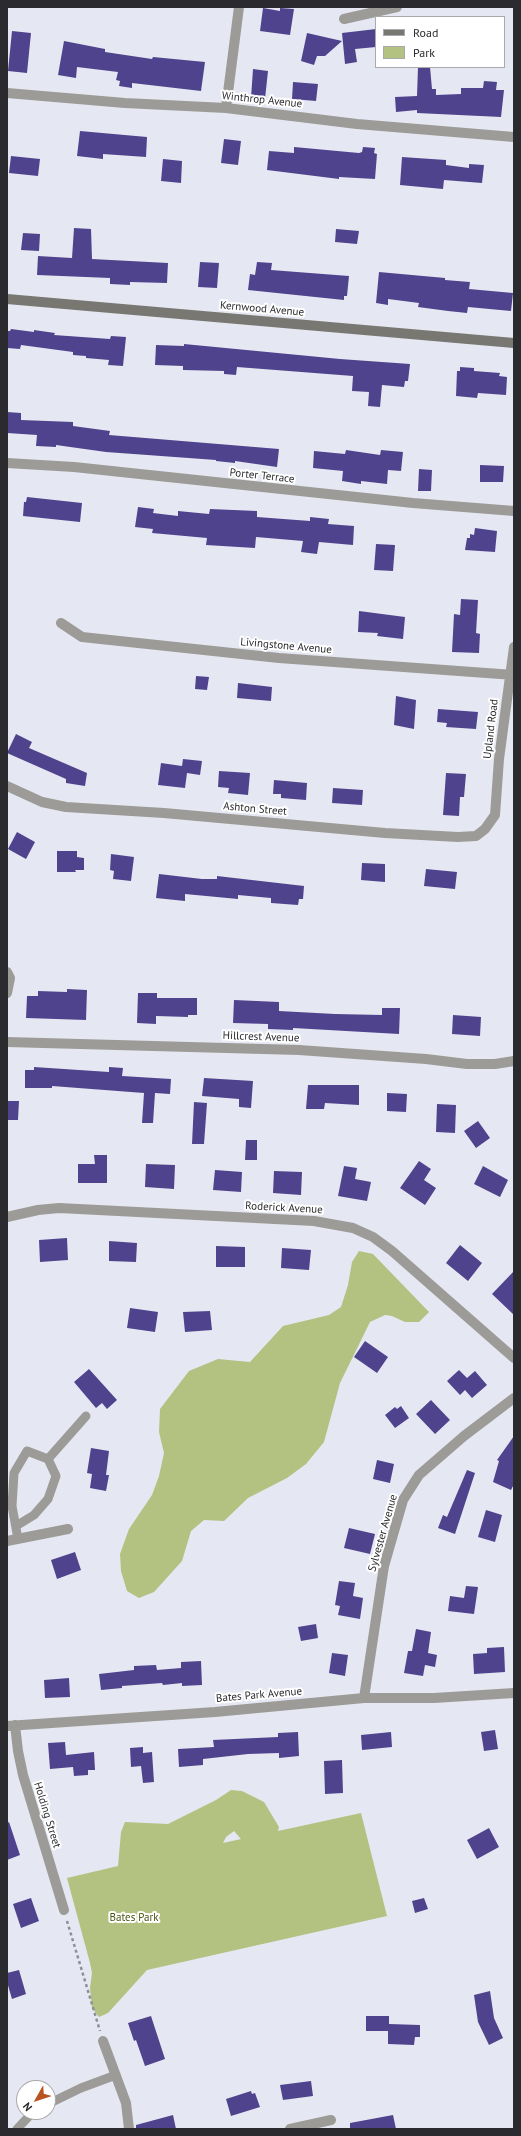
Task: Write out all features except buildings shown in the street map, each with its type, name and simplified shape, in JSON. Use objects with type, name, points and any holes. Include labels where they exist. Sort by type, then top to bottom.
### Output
[{"type":"main road","name":"Kernwood Avenue","points":[[7,299],[514,342]]},
{"type":"street","points":[[226,108],[239,7]]},
{"type":"street","points":[[344,19],[396,7]]},
{"type":"street","name":"Winthrop Avenue","points":[[7,93],[125,103],[226,108],[357,124],[514,137]]},
{"type":"street","name":"Porter Terrace","points":[[7,463],[74,467],[398,502],[514,511]]},
{"type":"street","name":"Livingstone Avenue","points":[[61,623],[82,637],[279,658],[512,675]]},
{"type":"street","name":"Upland Road","points":[[495,814],[499,759],[512,675],[514,647]]},
{"type":"street","name":"Ashton Street","points":[[7,786],[42,802],[66,807],[164,813],[385,833],[458,837],[476,836],[485,829],[495,814]]},
{"type":"street","points":[[7,972],[10,978],[7,993]]},
{"type":"street","name":"Hillcrest Avenue","points":[[7,1042],[299,1050],[426,1059],[467,1064],[514,1062]]},
{"type":"street","name":"Roderick Avenue","points":[[7,1217],[38,1210],[59,1208],[314,1221],[353,1228],[373,1237],[392,1251],[514,1358]]},
{"type":"street","name":"Sylvester Avenue","points":[[364,1698],[384,1566],[403,1500],[419,1475],[464,1436],[514,1398]]},
{"type":"street","points":[[7,1541],[68,1529]]},
{"type":"street","name":"Bates Park Avenue","points":[[11,1725],[215,1712],[364,1698],[434,1698],[514,1693]]},
{"type":"street","name":"Holding Street","points":[[11,1725],[23,1775],[64,1910]]},
{"type":"street","points":[[104,2041],[126,2103],[129,2129]]},
{"type":"street","points":[[290,2129],[331,2120]]},
{"type":"lane","points":[[48,1459],[86,1416]]},
{"type":"lane","points":[[16,1526],[34,1515],[48,1499],[56,1476],[48,1459],[27,1451],[14,1473],[12,1506],[18,1539]]},
{"type":"lane","points":[[56,2100],[81,2088],[116,2075]]},
{"type":"lane","points":[[18,2129],[26,2120]]},
{"type":"path","points":[[64,1910],[104,2041]]},
{"type":"green space","points":[[359,1251],[373,1254],[429,1312],[419,1322],[405,1322],[392,1316],[385,1315],[370,1322],[340,1383],[324,1442],[306,1464],[287,1478],[248,1498],[224,1521],[204,1520],[191,1531],[182,1561],[154,1592],[139,1598],[127,1591],[121,1571],[120,1554],[129,1529],[152,1495],[159,1476],[164,1453],[159,1432],[160,1409],[189,1371],[218,1359],[250,1362],[283,1326],[329,1315],[341,1307],[348,1285],[352,1262]]},
{"type":"green space","name":"Bates Park","points":[[231,1790],[242,1791],[264,1802],[279,1827],[278,1831],[361,1813],[387,1916],[147,1970],[108,2013],[99,2017],[92,2008],[90,1988],[92,1973],[67,1878],[118,1866],[121,1832],[125,1822],[168,1824],[216,1800]],"holes":[[[234,1831],[241,1839],[223,1843],[226,1837]]]}]
